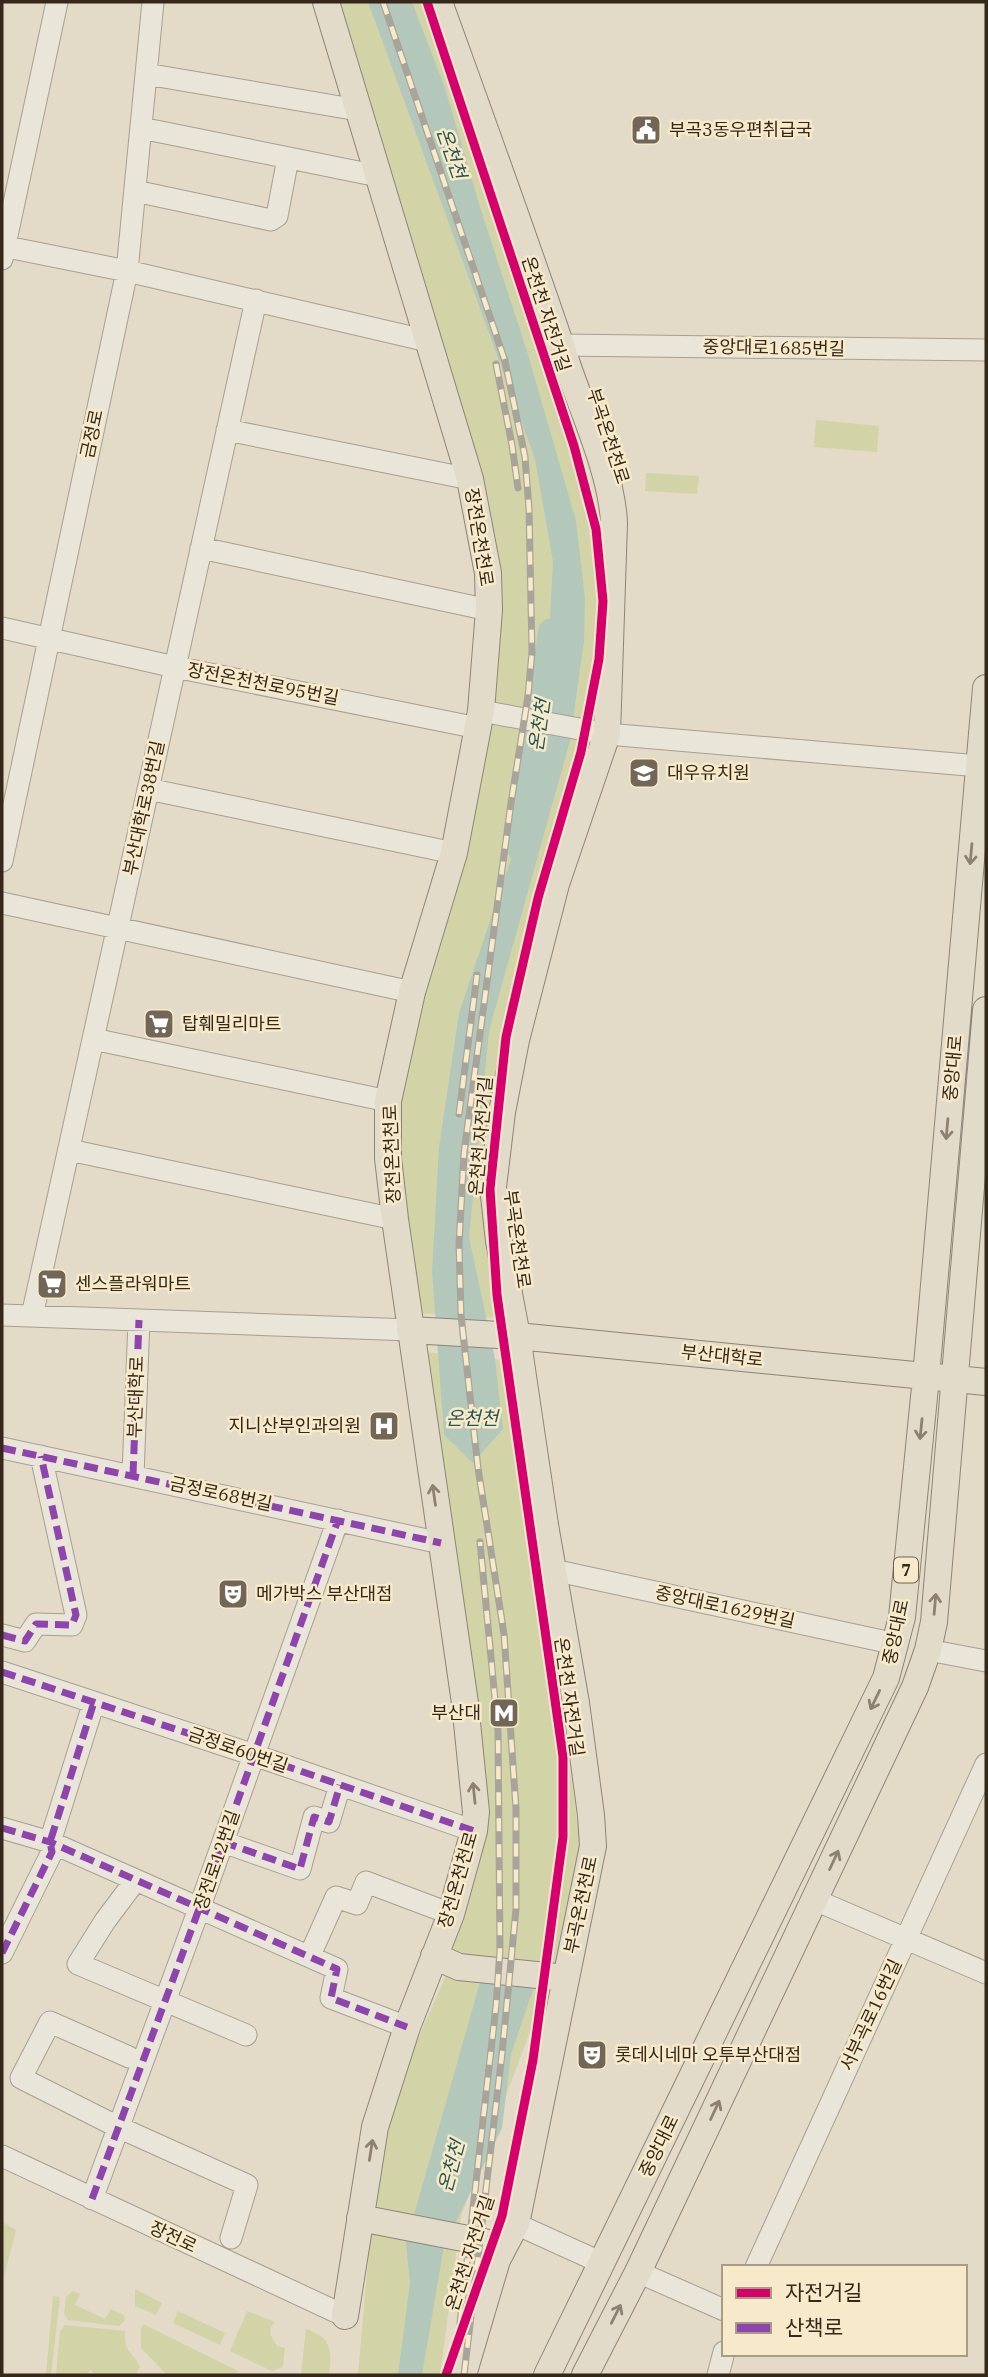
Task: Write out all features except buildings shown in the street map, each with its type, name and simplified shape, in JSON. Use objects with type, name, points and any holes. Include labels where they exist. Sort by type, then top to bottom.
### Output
[{"type":"main road","name":"장전온천천로","points":[[326,2],[470,479],[484,541],[489,610],[484,718],[454,853],[412,992],[388,1101],[388,1158],[394,1219],[465,1703],[476,1812],[474,1830],[451,1914],[407,2027],[375,2127],[368,2219],[345,2316]]},
{"type":"main road","name":"부곡온천천로","points":[[439,2],[561,345],[613,504],[607,734],[556,884],[516,1040],[502,1112],[493,1187],[499,1241],[517,1336],[576,1703],[593,1846],[560,1977],[505,2238],[463,2375]]},
{"type":"main road","name":"중앙대로","points":[[547,2375],[886,1678],[896,1644],[902,1617],[926,1377],[986,688]]},
{"type":"main road","name":"중앙대로","points":[[585,2375],[638,2272],[815,1900],[915,1688],[928,1650],[934,1622],[980,1130],[986,1010]]},
{"type":"main road","name":"부산대학로","points":[[410,1330],[517,1336],[986,1382]]},
{"type":"main road","points":[[434,1956],[459,1967],[560,1977]]},
{"type":"main road","points":[[368,2219],[505,2238]]},
{"type":"street","points":[[57,2],[3,250],[127,271],[428,341]]},
{"type":"street","name":"금정로","points":[[2,861],[127,271],[153,2]]},
{"type":"street","points":[[146,74],[358,110]]},
{"type":"street","points":[[141,128],[378,176]]},
{"type":"street","points":[[135,191],[271,220],[277,216],[288,158]]},
{"type":"street","name":"부산대학로38번길","points":[[32,1316],[256,300]]},
{"type":"street","name":"중앙대로1685번길","points":[[561,345],[986,351]]},
{"type":"street","points":[[227,430],[470,479]]},
{"type":"street","points":[[201,548],[489,610]]},
{"type":"street","name":"장전온천천로95번길","points":[[2,628],[175,667],[484,718],[607,734],[979,766]]},
{"type":"street","points":[[148,789],[454,853]]},
{"type":"street","points":[[2,903],[412,992]]},
{"type":"street","points":[[959,993],[985,1051]]},
{"type":"street","points":[[93,1039],[388,1101]]},
{"type":"street","points":[[69,1150],[394,1219]]},
{"type":"street","points":[[2,1315],[410,1330]]},
{"type":"street","name":"부산대학로","points":[[133,1475],[139,1320]]},
{"type":"street","name":"금정로68번길","points":[[2,1448],[441,1543]]},
{"type":"street","points":[[2,1634],[25,1642],[36,1623],[72,1625],[76,1615],[41,1456]]},
{"type":"street","name":"장전로12번길","points":[[92,2199],[338,1520]]},
{"type":"street","name":"중앙대로1629번길","points":[[553,1570],[896,1644]]},
{"type":"street","points":[[928,1650],[986,1661]]},
{"type":"street","name":"금정로60번길","points":[[2,1672],[474,1830]]},
{"type":"street","points":[[2,1953],[52,1852],[50,1842],[94,1702]]},
{"type":"street","name":"서부곡로16번길","points":[[757,2265],[986,1764]]},
{"type":"street","points":[[223,1842],[300,1869],[314,1817],[328,1822],[340,1785]]},
{"type":"street","points":[[2,1828],[50,1842],[310,1955],[337,1969],[331,1998],[407,2027]]},
{"type":"street","points":[[135,1881],[78,1964],[246,2035]]},
{"type":"street","points":[[310,1955],[335,1897],[357,1904],[366,1882],[451,1914]]},
{"type":"street","points":[[815,1900],[986,1973]]},
{"type":"street","points":[[129,2057],[50,2022],[21,2078],[118,2127],[247,2185],[231,2238]]},
{"type":"street","name":"장전로","points":[[2,2156],[345,2316]]},
{"type":"street","points":[[505,2238],[602,2263]]},
{"type":"street","points":[[638,2272],[722,2309]]},
{"type":"street","points":[[718,2375],[723,2356]]},
{"type":"green space","points":[[332,2],[434,2],[547,330],[599,511],[600,722],[503,1077],[502,1316],[497,1318],[418,1313],[401,1203],[402,1091],[500,605],[496,538]]},
{"type":"green space","points":[[816,420],[879,426],[877,452],[814,447]]},
{"type":"green space","points":[[646,473],[699,476],[697,494],[645,491]]},
{"type":"green space","points":[[425,1352],[513,1361],[582,1855],[559,1954],[461,2216],[440,2375],[358,2375],[370,2240],[395,2092],[447,1973],[473,1850]]},
{"type":"green space","points":[[2,2222],[16,2230],[2,2284]]},
{"type":"green space","points":[[135,2289],[162,2303],[156,2315],[135,2306]]},
{"type":"green space","points":[[73,2291],[80,2294],[75,2305],[105,2319],[111,2309],[124,2315],[125,2321],[119,2326],[68,2320],[64,2314],[66,2297]]},
{"type":"green space","points":[[53,2296],[60,2297],[51,2375],[46,2375]]},
{"type":"green space","points":[[178,2311],[225,2333],[220,2345],[173,2323]]},
{"type":"green space","points":[[247,2311],[275,2322],[270,2334],[277,2346],[285,2348],[283,2367],[272,2371],[230,2351]]},
{"type":"green space","points":[[143,2324],[238,2371],[234,2375],[167,2375],[141,2348]]},
{"type":"green space","points":[[65,2325],[125,2331],[127,2348],[140,2367],[135,2375],[97,2375],[90,2370],[86,2375],[56,2375],[60,2331]]},
{"type":"green space","points":[[306,2329],[321,2336],[328,2346],[329,2375],[301,2375]]},
{"type":"water","name":"온천천","points":[[368,2],[412,2],[445,88],[527,351],[576,521],[585,598],[584,641],[570,741],[489,1031],[469,1237],[495,1359],[503,1429],[473,1463],[444,1435],[432,1271],[439,1147],[459,1013],[542,767],[553,562],[535,459]]},
{"type":"water","name":"온천천","points":[[482,1975],[535,1984],[511,2054],[502,2128],[444,2246],[422,2375],[398,2375],[410,2283],[406,2243]]},
{"type":"waterway","name":"온천천","points":[[521,848],[552,632]]},
{"type":"railway","points":[[383,2],[505,361],[525,457],[529,509],[532,652],[528,696],[464,1153],[459,1244],[461,1315],[478,1468],[504,1634],[516,1809],[516,1909],[502,2054],[464,2375]]},
{"type":"railway","points":[[496,364],[518,488]]},
{"type":"railway","points":[[459,1114],[477,975]]},
{"type":"railway","points":[[460,2323],[500,1950],[498,1731],[480,1542]]},
{"type":"marked path","points":[[133,1475],[139,1320]]},
{"type":"marked path","points":[[2,1448],[441,1543]]},
{"type":"marked path","points":[[2,1635],[25,1641],[36,1624],[72,1625],[76,1615],[41,1456]]},
{"type":"marked path","points":[[92,2199],[338,1520]]},
{"type":"marked path","points":[[2,1672],[474,1831]]},
{"type":"marked path","points":[[2,1953],[52,1852],[50,1842],[94,1702]]},
{"type":"marked path","points":[[223,1842],[300,1869],[314,1817],[329,1822],[340,1785]]},
{"type":"marked path","points":[[2,1828],[50,1842],[337,1969],[331,1998],[407,2027]]},
{"type":"cycle path","name":"온천천 자전거길","points":[[427,2],[574,446],[596,529],[603,601],[599,659],[581,752],[538,898],[506,1037],[490,1189],[497,1295],[563,1756],[563,1837],[533,2060],[502,2216],[446,2375]]},
{"type":"place","name":"부곡3동우편취급국","points":[[646,130]]},
{"type":"place","name":"대우유치원","points":[[644,773]]},
{"type":"place","name":"탑훼밀리마트","points":[[159,1024]]},
{"type":"place","name":"센스플라워마트","points":[[52,1284]]},
{"type":"place","name":"지니산부인과의원","points":[[384,1426]]},
{"type":"place","name":"메가박스 부산대점","points":[[233,1594]]},
{"type":"place","name":"부산대","points":[[504,1713]]},
{"type":"place","name":"롯데시네마 오투부산대점","points":[[592,2055]]}]
